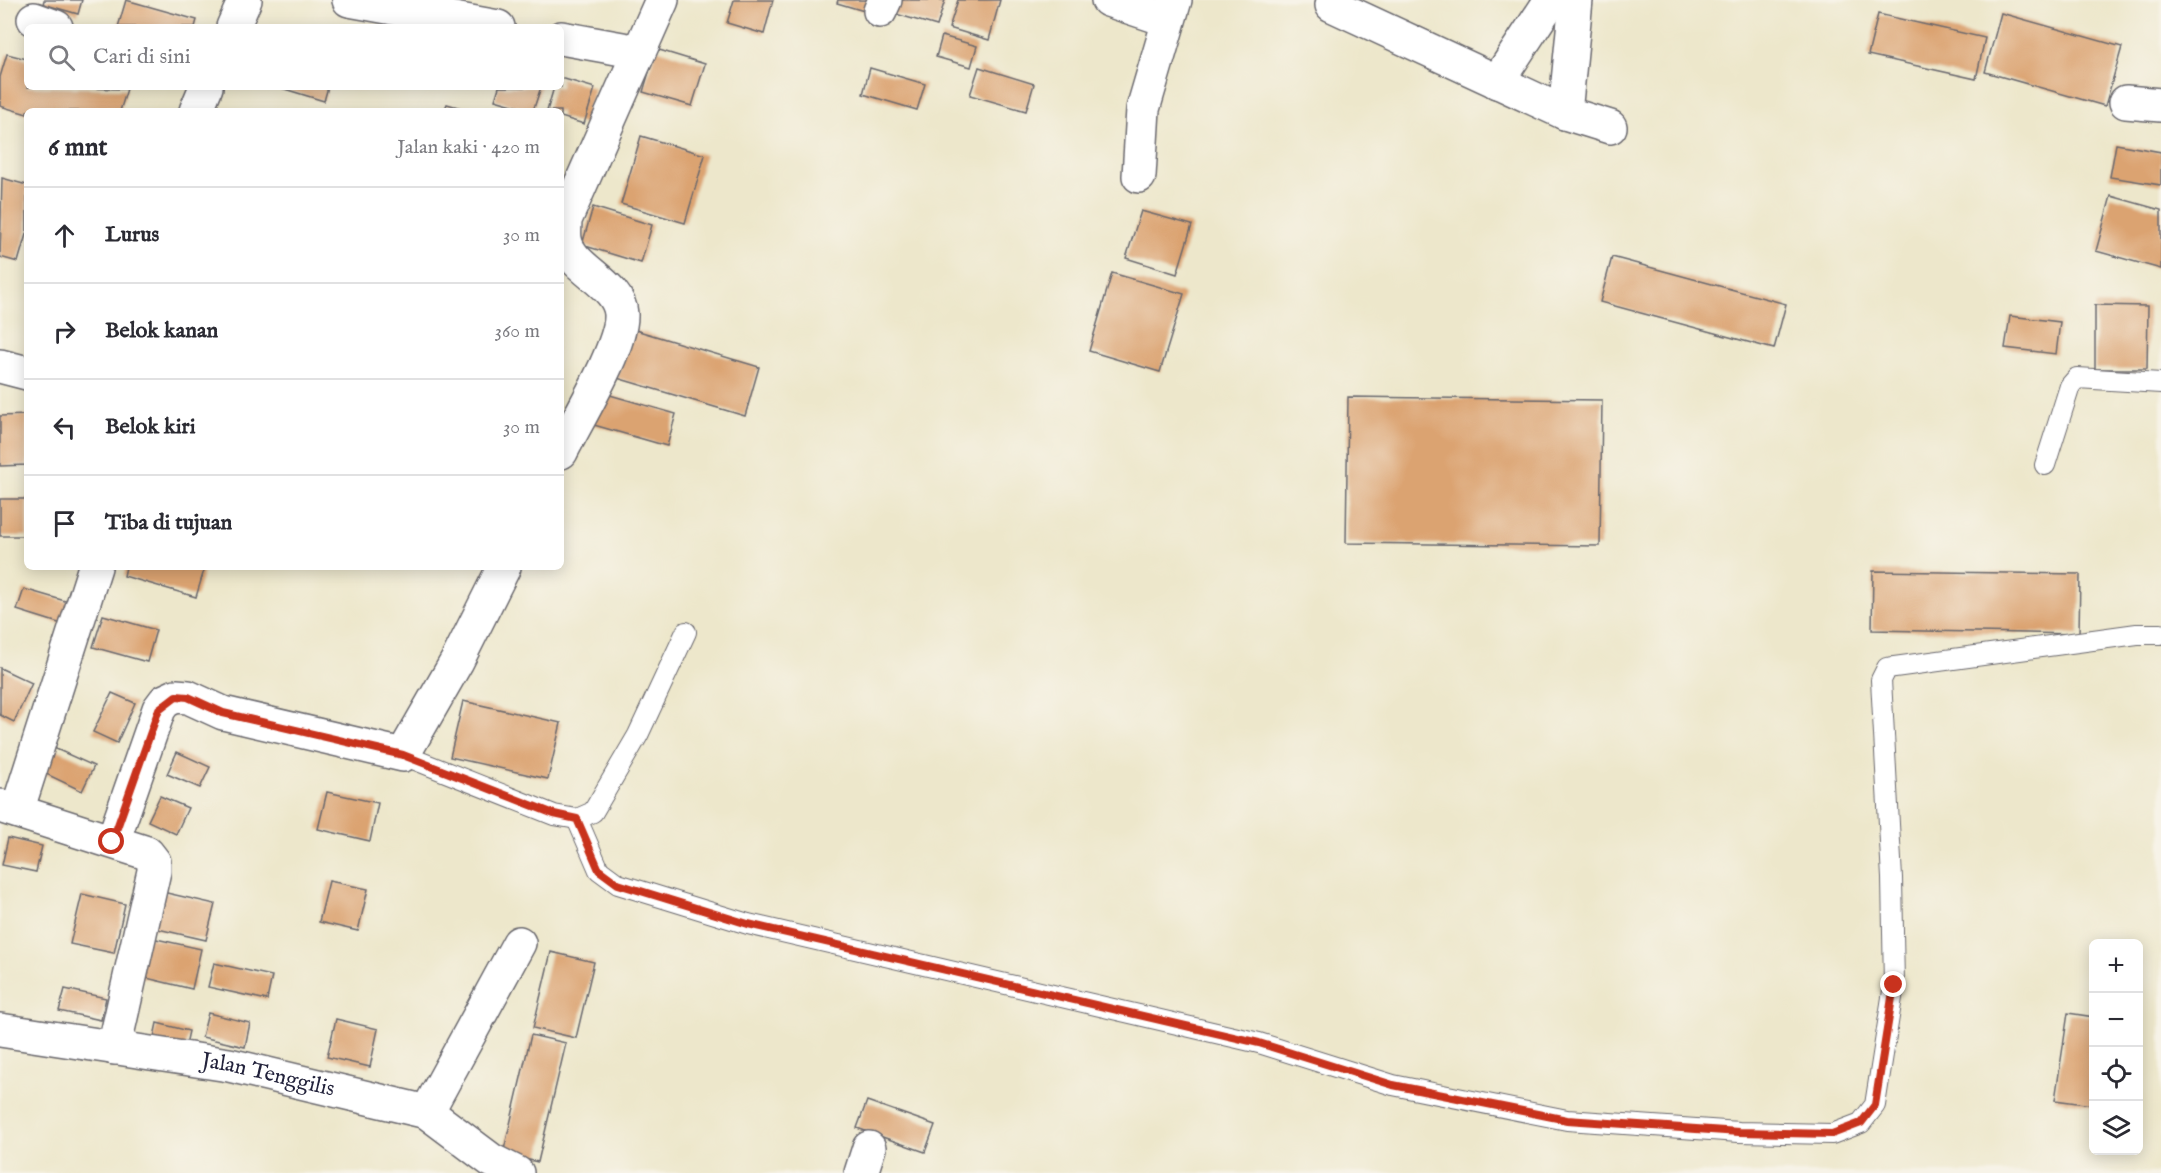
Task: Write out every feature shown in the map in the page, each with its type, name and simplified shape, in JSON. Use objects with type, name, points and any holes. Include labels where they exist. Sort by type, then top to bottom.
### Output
[{"type":"street","points":[[234,24],[245,0]]},
{"type":"street","points":[[349,0],[481,24]]},
{"type":"street","points":[[564,446],[617,338],[621,313],[610,290],[573,256],[565,240],[567,202],[662,0]]},
{"type":"street","points":[[1108,0],[1171,10],[1143,109],[1139,176]]},
{"type":"street","points":[[1497,82],[1551,0]]},
{"type":"street","points":[[1565,113],[1576,0]]},
{"type":"street","points":[[1332,5],[1565,113],[1610,127]]},
{"type":"street","points":[[564,39],[639,52]]},
{"type":"street","points":[[197,108],[205,90]]},
{"type":"street","points":[[2126,102],[2161,105]]},
{"type":"street","points":[[0,366],[24,371]]},
{"type":"street","points":[[93,570],[8,809],[147,853],[154,862],[114,1048]]},
{"type":"street","points":[[112,842],[159,709],[176,696],[188,697],[223,713],[403,755],[457,661],[502,570]]},
{"type":"street","points":[[427,1112],[519,943]]},
{"type":"street","name":"Jalan Tenggilis","points":[[0,1030],[229,1065],[427,1112],[491,1160],[517,1173]]},
{"type":"lane","points":[[2045,465],[2070,386],[2077,378],[2161,383]]},
{"type":"lane","points":[[403,755],[554,814],[577,819],[594,812],[638,735],[686,632]]},
{"type":"lane","points":[[577,819],[599,870],[618,884],[748,924],[1259,1043],[1393,1085],[1556,1118],[1739,1132],[1832,1134],[1861,1123],[1875,1105],[1894,985],[1892,878],[1881,680],[1887,668],[2137,634],[2161,634]]},
{"type":"building","points":[[44,0],[82,0],[78,14],[43,4]]},
{"type":"building","points":[[126,0],[197,20],[196,24],[119,24]]},
{"type":"building","points":[[734,0],[773,0],[764,34],[727,23]]},
{"type":"building","points":[[838,0],[875,0],[871,13],[837,3]]},
{"type":"building","points":[[893,0],[945,0],[937,26],[889,12]]},
{"type":"building","points":[[958,0],[1000,0],[989,40],[949,28]]},
{"type":"building","points":[[2001,13],[2122,47],[2105,106],[1985,72]]},
{"type":"building","points":[[1878,14],[1985,38],[1976,79],[1868,55]]},
{"type":"building","points":[[942,36],[977,46],[971,67],[936,57]]},
{"type":"building","points":[[656,49],[705,64],[692,106],[643,92]]},
{"type":"building","points":[[7,54],[24,58],[24,90],[127,90],[121,108],[24,108],[24,113],[0,106],[0,77]]},
{"type":"building","points":[[979,67],[1034,84],[1026,111],[970,95]]},
{"type":"building","points":[[870,68],[925,84],[917,110],[863,94]]},
{"type":"building","points":[[564,79],[595,88],[584,124],[564,118],[564,108],[548,108],[553,90],[564,90]]},
{"type":"building","points":[[288,90],[327,90],[324,101]]},
{"type":"building","points":[[498,90],[540,90],[534,108],[523,108],[495,100]]},
{"type":"building","points":[[447,104],[462,108],[445,108]]},
{"type":"building","points":[[641,136],[705,155],[685,223],[621,204]]},
{"type":"building","points":[[2116,144],[2161,152],[2161,185],[2110,177]]},
{"type":"building","points":[[2,178],[24,184],[24,241],[18,262],[0,257]]},
{"type":"building","points":[[2111,196],[2161,210],[2161,269],[2096,251]]},
{"type":"building","points":[[593,207],[652,225],[641,263],[582,245]]},
{"type":"building","points":[[1141,211],[1192,225],[1177,274],[1126,258]]},
{"type":"building","points":[[1612,257],[1786,304],[1774,349],[1600,302]]},
{"type":"building","points":[[1112,273],[1184,294],[1160,372],[1089,351]]},
{"type":"building","points":[[2095,305],[2148,306],[2147,369],[2095,369]]},
{"type":"building","points":[[2010,316],[2060,322],[2056,354],[2005,348]]},
{"type":"building","points":[[632,329],[759,367],[745,416],[617,378]]},
{"type":"building","points":[[596,391],[676,414],[667,446],[587,423]]},
{"type":"building","points":[[1348,397],[1602,400],[1600,546],[1346,543]]},
{"type":"building","points":[[24,415],[24,465],[0,466],[0,416]]},
{"type":"building","points":[[0,499],[24,499],[24,536],[0,536]]},
{"type":"building","points":[[125,570],[204,570],[196,597],[124,576]]},
{"type":"building","points":[[1873,571],[2080,574],[2079,634],[1872,630]]},
{"type":"building","points":[[24,589],[72,603],[65,625],[17,610]]},
{"type":"building","points":[[103,615],[156,630],[147,662],[93,647]]},
{"type":"building","points":[[0,668],[32,683],[14,722],[0,715]]},
{"type":"building","points":[[112,693],[135,703],[117,743],[93,732]]},
{"type":"building","points":[[463,701],[561,723],[548,779],[450,757]]},
{"type":"building","points":[[54,748],[94,766],[82,791],[42,772]]},
{"type":"building","points":[[177,752],[210,767],[200,788],[167,774]]},
{"type":"building","points":[[327,792],[378,803],[370,841],[318,829]]},
{"type":"building","points":[[160,796],[188,808],[176,834],[148,821]]},
{"type":"building","points":[[8,838],[42,846],[36,872],[2,865]]},
{"type":"building","points":[[329,881],[368,889],[358,931],[319,922]]},
{"type":"building","points":[[158,891],[215,904],[206,940],[149,927]]},
{"type":"building","points":[[82,894],[125,904],[114,953],[70,944]]},
{"type":"building","points":[[143,936],[201,949],[192,989],[134,975]]},
{"type":"building","points":[[551,952],[594,962],[576,1038],[533,1028]]},
{"type":"building","points":[[214,963],[272,976],[267,1000],[208,987]]},
{"type":"building","points":[[65,989],[106,998],[101,1020],[59,1011]]},
{"type":"building","points":[[208,1013],[250,1023],[245,1047],[202,1037]]},
{"type":"building","points":[[2068,1013],[2089,1016],[2089,1105],[2055,1100]]},
{"type":"building","points":[[336,1019],[378,1029],[370,1067],[327,1057]]},
{"type":"building","points":[[157,1023],[189,1031],[183,1058],[151,1051]]},
{"type":"building","points":[[531,1035],[566,1043],[538,1162],[503,1154]]},
{"type":"building","points":[[867,1101],[935,1125],[925,1152],[857,1128]]},
{"type":"route","points":[[112,842],[159,709],[165,701],[176,696],[188,697],[223,713],[403,755],[554,814],[577,819],[599,870],[618,884],[748,924],[1259,1043],[1393,1085],[1567,1120],[1739,1132],[1832,1134],[1861,1123],[1875,1105],[1894,985]]}]
